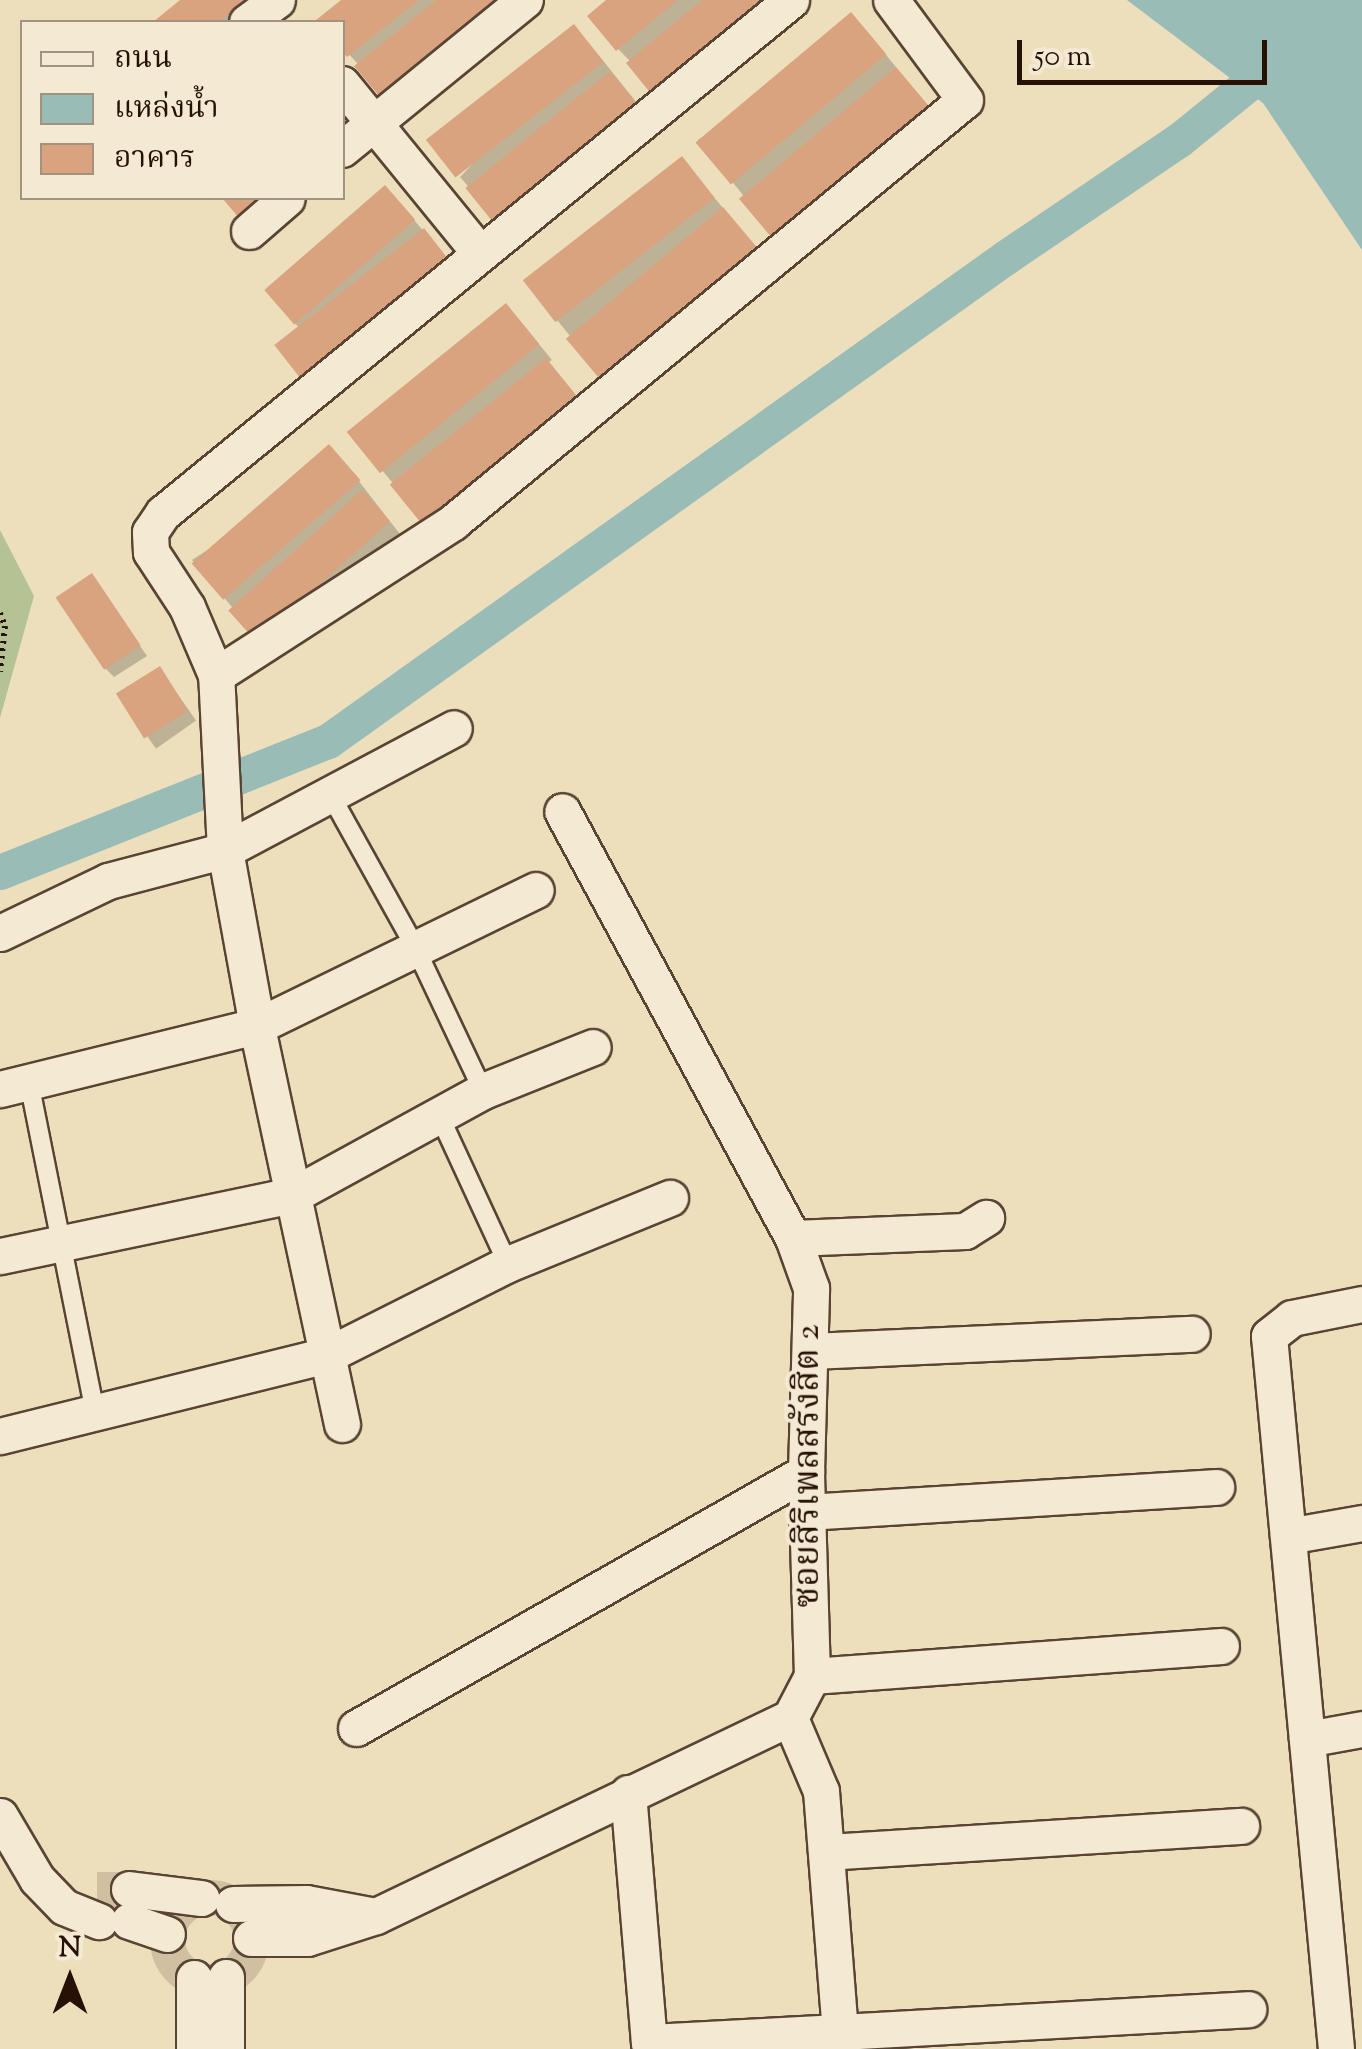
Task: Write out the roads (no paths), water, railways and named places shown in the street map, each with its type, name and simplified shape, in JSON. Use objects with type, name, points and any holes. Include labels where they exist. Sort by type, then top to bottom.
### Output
[{"type":"street","points":[[345,146],[525,0]]},
{"type":"street","points":[[342,1424],[257,1026],[225,850],[216,675],[187,607],[151,552],[150,532],[163,513],[791,0]]},
{"type":"street","points":[[216,675],[452,522],[964,100],[891,0]]},
{"type":"street","points":[[250,20],[276,1]]},
{"type":"street","points":[[345,88],[480,254]]},
{"type":"street","points":[[248,231],[285,200]]},
{"type":"street","points":[[0,933],[108,880],[225,850],[454,728]]},
{"type":"street","name":"ซอยสิริเพลสรังสิต 2","points":[[562,810],[793,1238],[811,1288],[806,1472],[812,1676],[790,1718]]},
{"type":"street","points":[[15,1086],[257,1026],[536,890]]},
{"type":"street","points":[[0,1256],[293,1195],[484,1091],[593,1047]]},
{"type":"street","points":[[0,1436],[327,1355],[508,1264],[670,1198]]},
{"type":"street","points":[[793,1238],[965,1230],[986,1218]]},
{"type":"street","points":[[1336,2043],[1346,1982],[1307,1740],[1269,1336],[1292,1318],[1362,1304]]},
{"type":"street","points":[[812,1350],[1192,1334]]},
{"type":"street","points":[[356,1728],[806,1472]]},
{"type":"street","points":[[807,1512],[1216,1487]]},
{"type":"street","points":[[1288,1536],[1362,1523]]},
{"type":"street","points":[[812,1676],[1221,1646]]},
{"type":"street","points":[[251,1938],[307,1938],[376,1916],[790,1718],[822,1791],[840,2032]]},
{"type":"street","points":[[1307,1740],[1362,1730]]},
{"type":"street","points":[[628,1793],[649,2042],[1248,2010]]},
{"type":"street","points":[[0,1816],[37,1880],[64,1907],[217,1901],[306,1903],[376,1916]]},
{"type":"street","points":[[826,1852],[1241,1826]]},
{"type":"street","points":[[114,1905],[167,1934]]},
{"type":"street","points":[[194,2049],[210,1978],[226,2049]]},
{"type":"lane","points":[[330,794],[414,947],[484,1091]]},
{"type":"lane","points":[[15,1086],[62,1243],[94,1413]]},
{"type":"lane","points":[[439,1115],[508,1264]]},
{"type":"water","points":[[1127,0],[1362,0],[1362,250],[1263,103]]},
{"type":"waterway","points":[[0,872],[328,741],[1006,257],[1179,140],[1279,59]]},
{"type":"tunnel","points":[[97,1889],[129,1889]]},
{"type":"tunnel","points":[[209,1897],[225,1900],[239,1909],[248,1923],[251,1939],[248,1955],[239,1969],[225,1978],[209,1981],[193,1978],[179,1969],[170,1955],[167,1939],[170,1923],[179,1909],[193,1900],[209,1897]]}]
